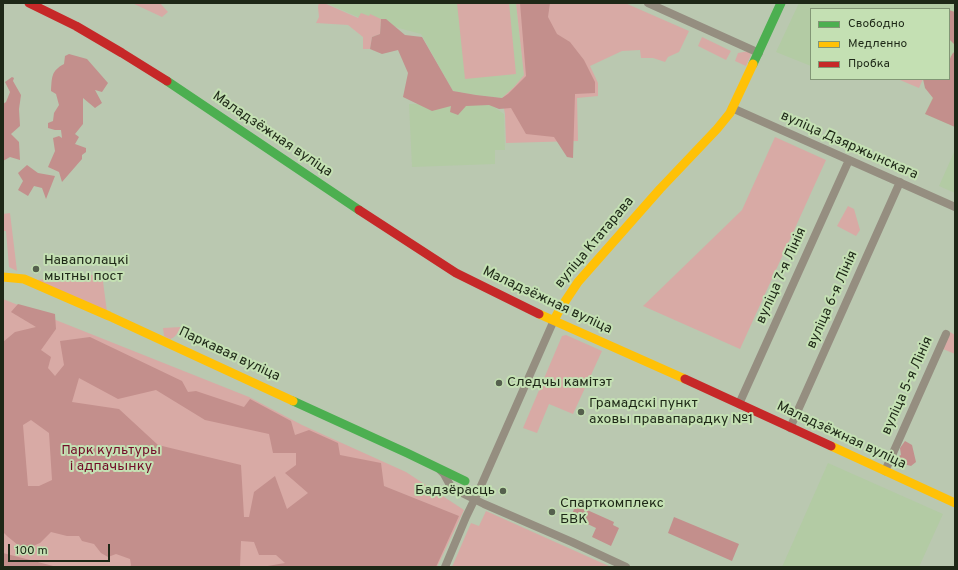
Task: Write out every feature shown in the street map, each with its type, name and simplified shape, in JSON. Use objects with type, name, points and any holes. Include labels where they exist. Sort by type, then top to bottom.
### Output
[{"type":"main road","name":"Маладзёжная вуліца","points":[[29,3],[76,26],[128,57],[456,273],[480,286],[955,503]]},
{"type":"main road","name":"вуліца Ктатарава","points":[[554,320],[560,308],[578,282],[617,236],[717,129],[730,113],[782,3]]},
{"type":"main road","name":"Паркавая вуліца","points":[[3,277],[24,279],[102,313],[466,481]]},
{"type":"street","points":[[648,3],[758,53]]},
{"type":"street","name":"вуліца Дзяржынскага","points":[[732,108],[955,207]]},
{"type":"street","name":"вуліца 7-я Лінія","points":[[739,404],[849,160]]},
{"type":"street","name":"вуліца 6-я Лінія","points":[[790,428],[900,182]]},
{"type":"street","name":"вуліца Ктатарава","points":[[445,567],[554,320]]},
{"type":"street","name":"вуліца 5-я Лінія","points":[[885,471],[946,334]]},
{"type":"street","name":"Паркавая вуліца","points":[[440,470],[454,489],[626,567]]},
{"type":"shaded area","points":[[326,3],[516,3],[524,75],[502,98],[453,91],[421,34],[358,17]]},
{"type":"shaded area","points":[[799,3],[955,3],[955,127],[925,114],[940,81],[950,80],[950,8],[810,8],[810,66],[776,52]]},
{"type":"shaded area","points":[[488,103],[504,114],[505,150],[495,150],[495,164],[412,167],[409,104]]},
{"type":"shaded area","points":[[955,150],[955,193],[939,186]]},
{"type":"shaded area","points":[[828,463],[943,514],[919,567],[782,567]]},
{"type":"green space","points":[[132,3],[160,3],[168,12],[162,17]]},
{"type":"green space","points":[[319,3],[324,3],[358,18],[361,13],[369,16],[370,14],[381,19],[380,34],[372,37],[370,49],[363,49],[363,37],[348,25],[316,23],[319,17]]},
{"type":"green space","points":[[457,3],[509,3],[516,74],[465,79]]},
{"type":"green space","points":[[516,3],[625,3],[689,31],[679,52],[668,57],[665,62],[653,58],[641,58],[640,50],[622,51],[590,66],[598,83],[598,96],[577,98],[578,141],[506,143],[505,114],[502,98],[524,75]]},
{"type":"green space","points":[[520,3],[550,3],[548,17],[557,34],[570,42],[584,60],[595,82],[595,93],[575,94],[573,158],[567,157],[554,137],[526,134],[511,108],[499,109],[489,105],[466,106],[458,115],[450,112],[451,106],[432,111],[403,97],[408,73],[398,50],[382,54],[370,49],[372,37],[380,34],[381,19],[386,19],[405,35],[422,37],[453,91],[502,98],[526,76]]},
{"type":"green space","points":[[950,10],[955,12],[955,45],[950,40]]},
{"type":"green space","points":[[702,37],[731,51],[726,60],[698,46]]},
{"type":"green space","points":[[749,51],[751,55],[746,66],[735,61],[738,53]]},
{"type":"green space","points":[[955,51],[955,127],[925,114],[933,98],[925,88],[923,80],[950,80],[950,60]]},
{"type":"green space","points":[[69,54],[87,59],[108,83],[102,92],[95,90],[102,103],[95,108],[83,98],[83,124],[75,134],[79,137],[75,144],[86,148],[86,152],[82,155],[82,159],[62,182],[59,172],[48,167],[55,151],[53,138],[59,136],[62,138],[61,130],[48,128],[48,123],[53,121],[54,113],[59,105],[56,94],[51,91],[53,75],[57,69],[64,64],[65,56]]},
{"type":"green space","points":[[12,77],[14,78],[13,81],[21,95],[19,109],[20,126],[11,134],[19,142],[20,160],[10,157],[3,161],[3,104],[6,102],[10,92],[5,82]]},
{"type":"green space","points":[[900,80],[923,80],[919,88]]},
{"type":"green space","points":[[775,137],[826,160],[740,349],[643,306],[742,210]]},
{"type":"green space","points":[[27,165],[38,173],[55,176],[46,199],[42,188],[34,186],[28,196],[18,190],[23,181],[18,173]]},
{"type":"green space","points":[[848,206],[854,209],[860,230],[856,236],[837,226]]},
{"type":"green space","points":[[10,213],[17,271],[9,267],[6,231],[3,231],[3,214]]},
{"type":"green space","points":[[102,274],[107,312],[36,280]]},
{"type":"green space","name":"Парк культуры і адпачынку","points":[[3,299],[249,397],[302,425],[406,472],[464,510],[437,567],[3,567]]},
{"type":"green space","name":"Парк культуры і адпачынку","points":[[18,304],[55,314],[56,329],[41,350],[51,357],[48,368],[55,376],[64,365],[60,341],[90,337],[182,381],[188,392],[196,391],[244,407],[250,399],[291,421],[295,435],[309,430],[338,443],[340,455],[381,463],[384,486],[459,516],[436,567],[262,567],[285,563],[276,555],[259,555],[254,542],[241,541],[240,567],[130,567],[130,559],[116,554],[108,557],[101,553],[94,544],[82,541],[79,536],[67,536],[51,532],[40,543],[24,550],[3,532],[3,342],[15,332],[36,327],[11,312]],"holes":[[[79,378],[118,399],[156,390],[205,420],[269,434],[273,453],[296,453],[296,465],[285,473],[308,493],[287,509],[275,476],[254,492],[249,517],[244,517],[241,465],[158,445],[119,409],[72,402]],[[31,420],[49,433],[52,480],[39,486],[28,486],[23,425]]]},
{"type":"green space","points":[[181,327],[172,338],[170,339],[164,336],[163,328]]},
{"type":"green space","points":[[950,332],[955,335],[955,354],[943,349]]},
{"type":"green space","points":[[566,335],[602,351],[573,414],[549,404],[537,433],[523,428],[562,336]]},
{"type":"green space","points":[[905,441],[912,445],[916,462],[911,466],[896,462],[897,457],[901,455],[900,448]]},
{"type":"green space","points":[[576,505],[614,522],[613,525],[619,528],[611,546],[592,537],[596,528],[571,516]]},
{"type":"green space","points":[[486,511],[611,567],[452,567],[471,523],[479,526]]},
{"type":"green space","points":[[674,517],[739,544],[732,561],[668,533]]},
{"type":"green space","points":[[3,553],[57,567],[3,567]]},
{"type":"traffic: fast","points":[[753,64],[781,3]]},
{"type":"traffic: fast","points":[[167,81],[359,210]]},
{"type":"traffic: fast","points":[[293,401],[465,481]]},
{"type":"traffic: slow","points":[[554,320],[578,282],[660,189],[717,129],[730,113],[753,64]]},
{"type":"traffic: slow","points":[[3,277],[24,279],[109,316],[293,401]]},
{"type":"traffic: slow","points":[[539,314],[685,379]]},
{"type":"traffic: slow","points":[[831,446],[955,503]]},
{"type":"traffic: jam","points":[[29,3],[76,26],[167,81]]},
{"type":"traffic: jam","points":[[359,210],[456,273],[539,314]]},
{"type":"traffic: jam","points":[[685,379],[831,446]]},
{"type":"place","name":"Наваполацкі мытны пост","points":[[36,269]]},
{"type":"place","name":"Следчы камітэт","points":[[499,383]]},
{"type":"place","name":"Грамадскі пункт аховы правапарадку №1","points":[[581,412]]},
{"type":"place","name":"Бадзёрасць","points":[[503,491]]},
{"type":"place","name":"Спарткомплекс БВК","points":[[552,512]]}]
